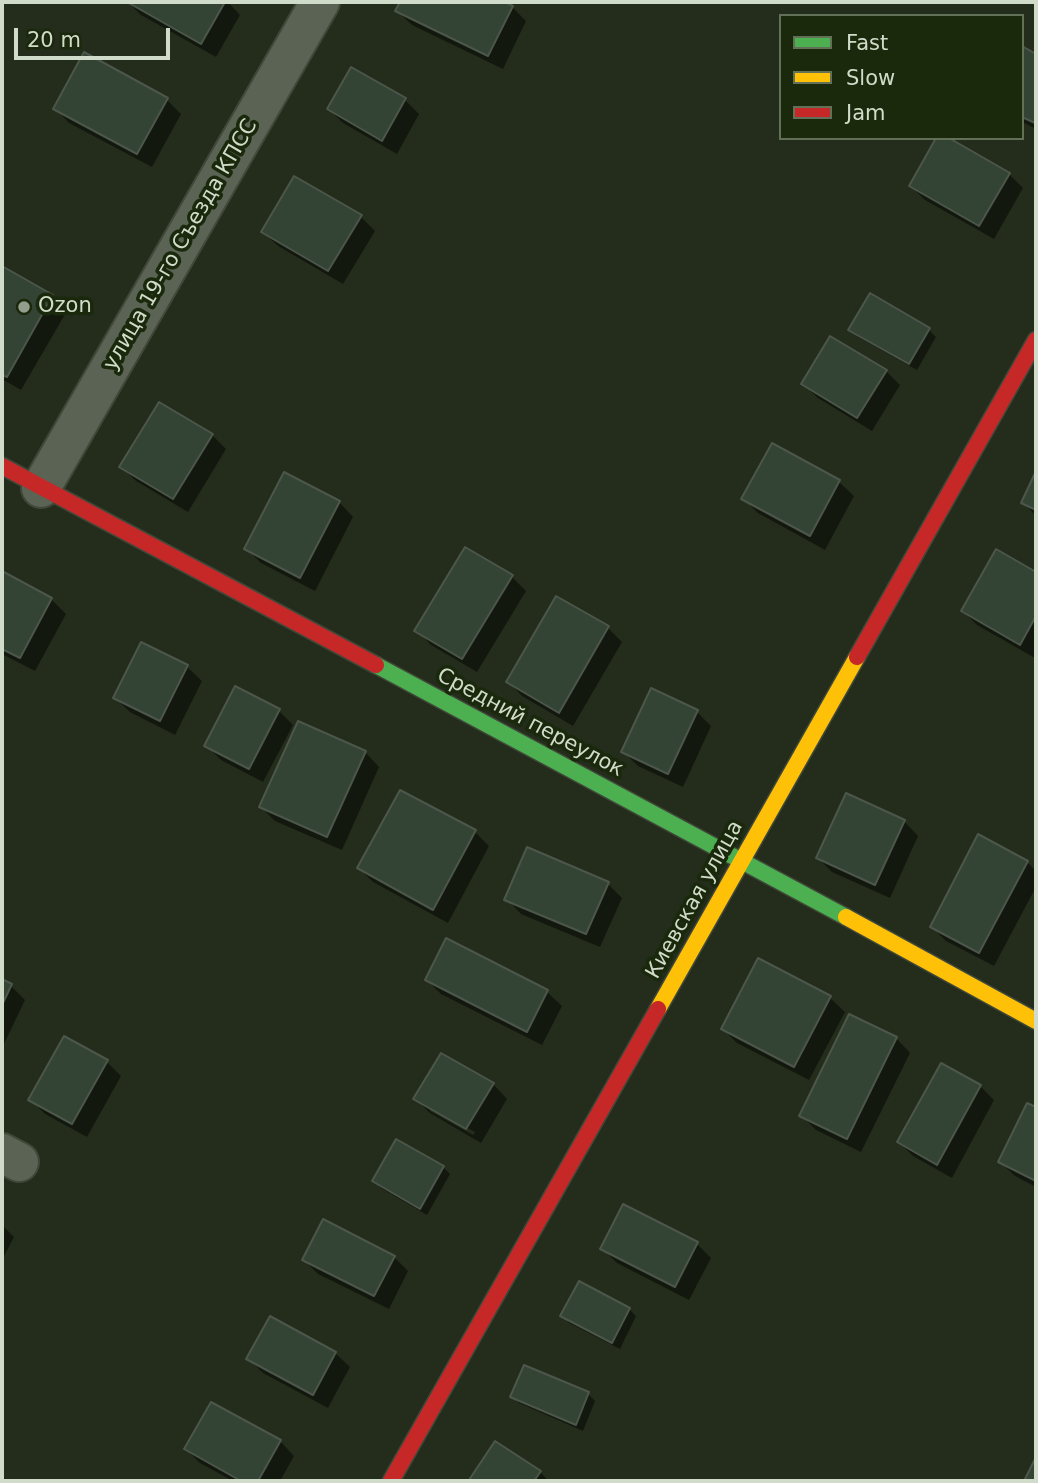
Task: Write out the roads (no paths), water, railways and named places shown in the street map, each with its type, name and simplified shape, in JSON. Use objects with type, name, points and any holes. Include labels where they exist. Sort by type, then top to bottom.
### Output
[{"type":"street","name":"улица 19-го Съезда КПСС","points":[[41,488],[320,2]]},
{"type":"street","name":"Киевская улица","points":[[391,1481],[1036,340]]},
{"type":"street","name":"Средний переулок","points":[[2,466],[742,860],[1036,1021]]},
{"type":"place","name":"Ozon","points":[[24,307]]}]
